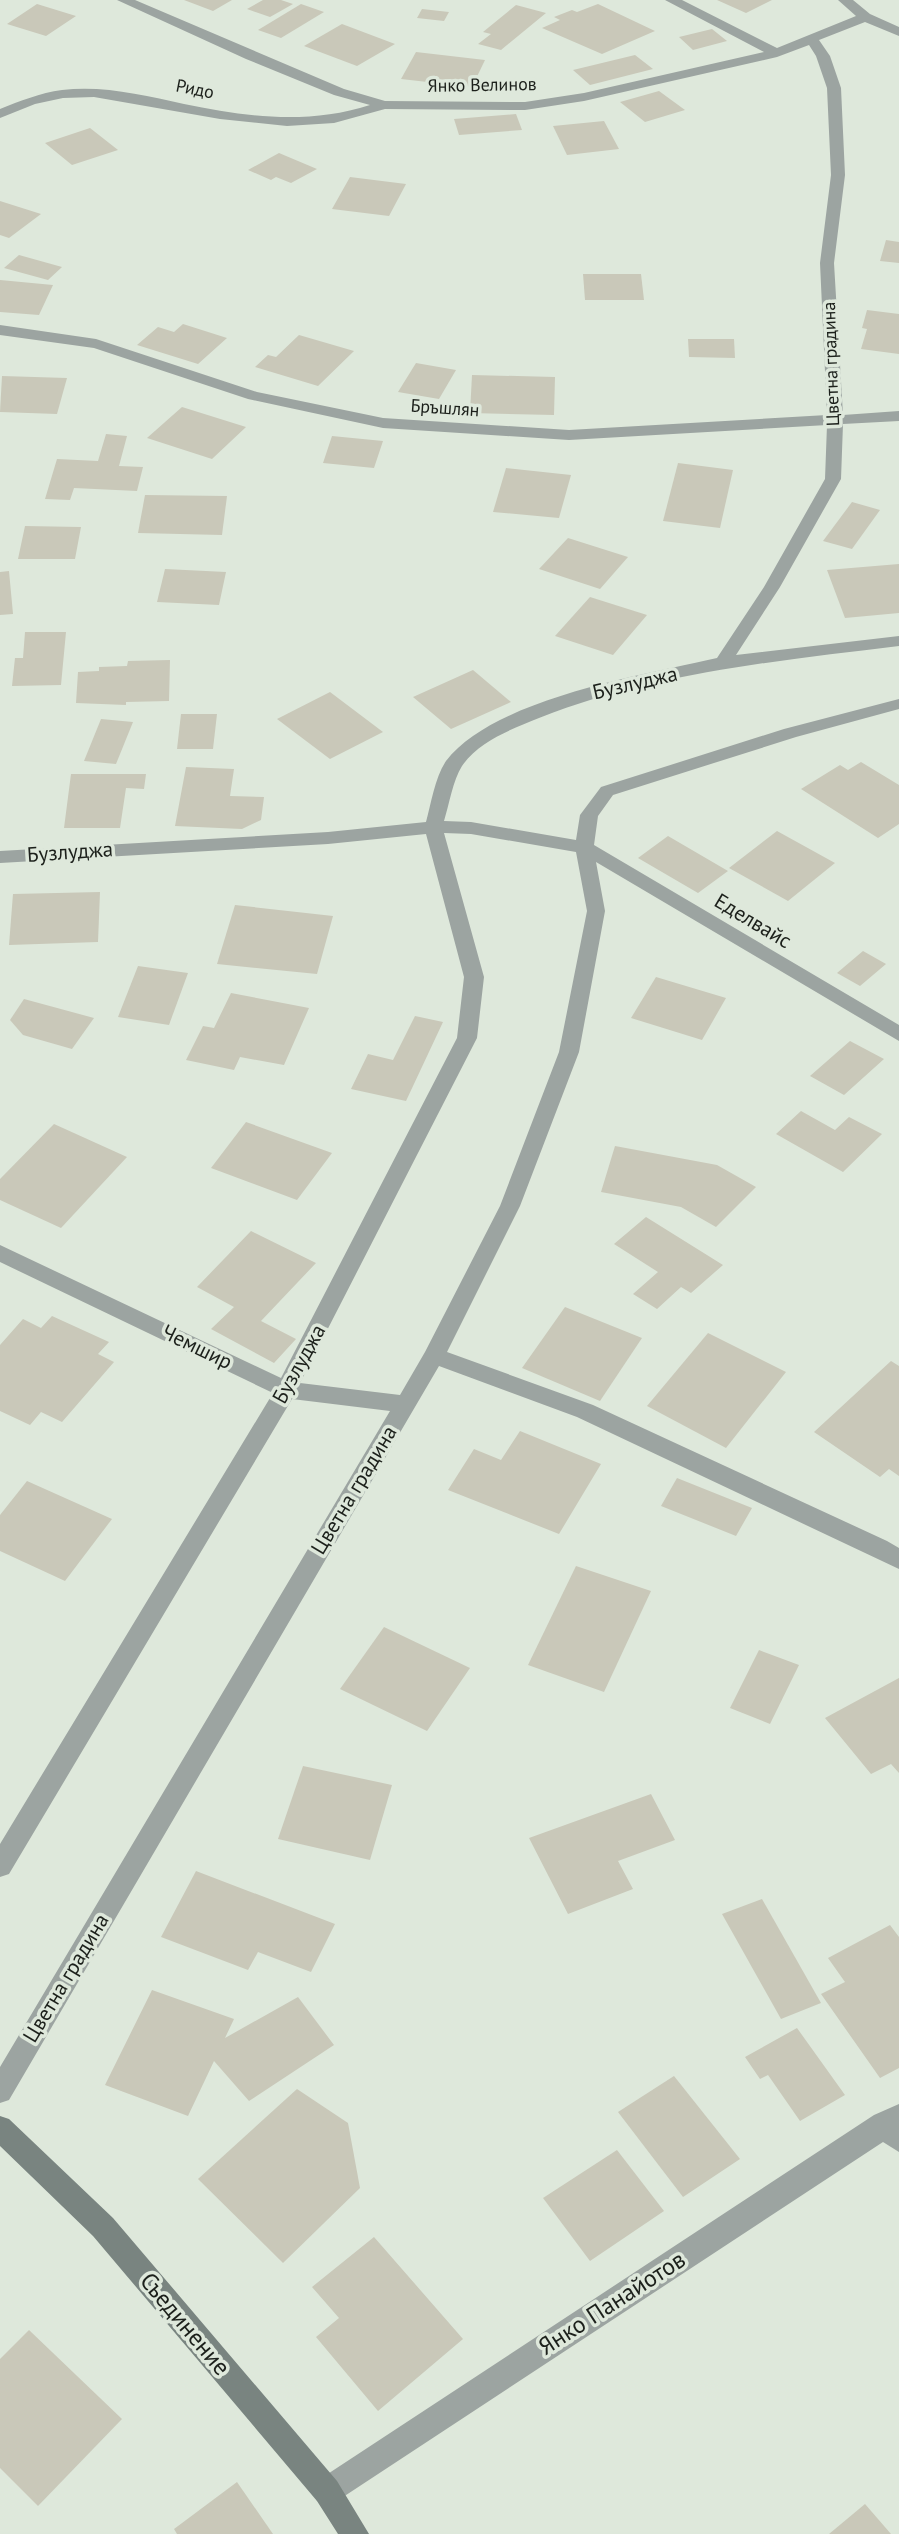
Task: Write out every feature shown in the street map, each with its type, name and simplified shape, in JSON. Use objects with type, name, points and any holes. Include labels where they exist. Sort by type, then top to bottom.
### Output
[{"type":"street","name":"Янко Велинов","points":[[124,0],[339,92],[384,105],[525,106],[584,97],[777,53],[813,41],[865,17]]},
{"type":"street","points":[[672,0],[777,53]]},
{"type":"street","points":[[845,0],[865,17],[899,32]]},
{"type":"street","name":"Цветна градина","points":[[723,662],[772,587],[833,479],[835,420],[827,263],[838,175],[834,88],[823,56],[813,41]]},
{"type":"street","name":"Ридо","points":[[0,114],[19,103],[81,90],[250,120],[301,122],[344,119],[384,105]]},
{"type":"street","name":"Бръшлян","points":[[0,330],[96,344],[253,396],[383,423],[569,435],[899,416]]},
{"type":"street","name":"Бузлуджа","points":[[0,1866],[286,1390],[399,1175],[467,1038],[474,977],[463,928],[433,827],[453,765],[469,748],[500,727],[585,694],[723,662],[899,641]]},
{"type":"street","points":[[584,847],[589,815],[607,790],[790,733],[899,704]]},
{"type":"street","name":"Бузлуджа","points":[[0,857],[328,838],[433,827],[471,828],[584,847]]},
{"type":"street","name":"Цветна градина","points":[[0,2091],[434,1356],[510,1206],[569,1052],[596,911],[584,847]]},
{"type":"street","name":"Еделвайс","points":[[584,847],[899,1034]]},
{"type":"street","name":"Чемшир","points":[[0,1254],[286,1390],[405,1404]]},
{"type":"street","points":[[434,1356],[585,1410],[879,1547],[899,1560]]},
{"type":"street","name":"Янко Панайотов","points":[[327,2491],[893,2127]]},
{"type":"street","name":"Съединение","points":[[0,2128],[103,2227],[327,2491],[355,2534]]},
{"type":"building","points":[[184,0],[232,0],[213,11]]},
{"type":"building","points":[[263,0],[281,0],[293,4],[270,17],[247,9]]},
{"type":"building","points":[[717,0],[772,0],[746,13]]},
{"type":"building","points":[[37,4],[76,16],[46,36],[7,24]]},
{"type":"building","points":[[301,4],[324,12],[281,38],[258,30]]},
{"type":"building","points":[[598,4],[655,31],[602,54],[542,28],[560,20],[554,17]]},
{"type":"building","points":[[516,5],[546,13],[501,50],[478,44],[491,34],[483,32]]},
{"type":"building","points":[[422,9],[449,12],[444,21],[417,18]]},
{"type":"building","points":[[342,24],[395,44],[357,66],[304,46]]},
{"type":"building","points":[[712,29],[727,41],[693,50],[679,37]]},
{"type":"building","points":[[416,52],[485,60],[472,87],[401,79]]},
{"type":"building","points":[[635,55],[653,69],[590,85],[573,70]]},
{"type":"building","points":[[659,91],[685,110],[645,122],[620,102]]},
{"type":"building","points":[[516,114],[522,130],[459,135],[454,119]]},
{"type":"building","points":[[604,121],[619,149],[567,155],[553,126]]},
{"type":"building","points":[[90,128],[118,150],[72,165],[45,143]]},
{"type":"building","points":[[279,153],[317,169],[291,183],[276,177],[271,180],[248,170]]},
{"type":"building","points":[[350,177],[406,184],[389,216],[332,209]]},
{"type":"building","points":[[0,201],[41,214],[9,238],[0,235]]},
{"type":"building","points":[[886,240],[899,242],[899,263],[880,261]]},
{"type":"building","points":[[19,255],[62,267],[48,280],[4,268]]},
{"type":"building","points":[[583,274],[641,274],[644,300],[585,300]]},
{"type":"building","points":[[0,280],[53,285],[39,315],[0,312]]},
{"type":"building","points":[[867,310],[899,314],[899,354],[861,349],[867,329],[862,328]]},
{"type":"building","points":[[183,324],[227,338],[198,364],[137,345],[158,327],[174,332]]},
{"type":"building","points":[[299,335],[354,351],[318,386],[255,367],[268,355],[276,357]]},
{"type":"building","points":[[688,339],[734,339],[735,358],[689,357]]},
{"type":"building","points":[[416,363],[456,370],[439,399],[398,392]]},
{"type":"building","points":[[472,375],[555,377],[554,415],[470,413]]},
{"type":"building","points":[[2,376],[67,378],[57,414],[0,412]]},
{"type":"building","points":[[182,407],[246,427],[212,459],[147,438]]},
{"type":"building","points":[[106,434],[127,436],[119,466],[143,467],[137,491],[74,488],[70,500],[45,499],[57,459],[98,461]]},
{"type":"building","points":[[332,436],[383,441],[374,468],[323,463]]},
{"type":"building","points":[[678,463],[733,470],[720,528],[663,521]]},
{"type":"building","points":[[506,468],[571,475],[559,518],[493,512]]},
{"type":"building","points":[[145,495],[227,496],[222,535],[138,533]]},
{"type":"building","points":[[852,502],[880,510],[852,549],[823,541]]},
{"type":"building","points":[[25,526],[81,527],[75,559],[18,559]]},
{"type":"building","points":[[568,538],[628,557],[600,589],[539,569]]},
{"type":"building","points":[[899,564],[899,613],[845,618],[827,570]]},
{"type":"building","points":[[165,569],[226,572],[219,605],[157,602]]},
{"type":"building","points":[[9,571],[13,614],[0,615],[0,572]]},
{"type":"building","points":[[590,597],[647,615],[613,655],[555,636]]},
{"type":"building","points":[[25,632],[66,632],[61,685],[12,686],[15,658],[23,658]]},
{"type":"building","points":[[170,660],[169,701],[126,702],[126,705],[76,703],[78,672],[99,671],[99,667],[127,666],[128,661]]},
{"type":"building","points":[[473,670],[511,702],[451,729],[413,697]]},
{"type":"building","points":[[330,692],[383,732],[330,759],[277,719]]},
{"type":"building","points":[[181,714],[217,714],[213,749],[177,749]]},
{"type":"building","points":[[101,719],[133,722],[116,764],[84,761]]},
{"type":"building","points":[[861,762],[899,785],[899,824],[878,838],[801,789],[840,765],[848,770]]},
{"type":"building","points":[[186,767],[234,769],[230,796],[264,797],[261,820],[242,829],[175,826]]},
{"type":"building","points":[[71,774],[146,774],[144,789],[126,788],[120,828],[64,828]]},
{"type":"building","points":[[777,831],[835,863],[788,901],[729,868]]},
{"type":"building","points":[[668,836],[728,871],[698,893],[638,858]]},
{"type":"building","points":[[100,892],[98,942],[9,945],[13,894]]},
{"type":"building","points":[[235,905],[333,916],[317,974],[217,964]]},
{"type":"building","points":[[863,951],[886,964],[860,986],[837,973]]},
{"type":"building","points":[[138,966],[188,973],[169,1025],[118,1017]]},
{"type":"building","points":[[656,977],[726,998],[702,1040],[631,1018]]},
{"type":"building","points":[[231,993],[309,1008],[284,1065],[240,1057],[234,1070],[186,1060],[203,1026],[214,1028]]},
{"type":"building","points":[[24,999],[94,1018],[72,1049],[23,1035],[10,1020]]},
{"type":"building","points":[[415,1016],[443,1022],[406,1101],[351,1089],[368,1054],[393,1060]]},
{"type":"building","points":[[850,1041],[884,1059],[844,1095],[810,1076]]},
{"type":"building","points":[[801,1111],[835,1130],[849,1117],[882,1134],[843,1172],[776,1134]]},
{"type":"building","points":[[246,1122],[332,1153],[297,1200],[211,1168]]},
{"type":"building","points":[[54,1124],[127,1157],[61,1228],[0,1200],[0,1179]]},
{"type":"building","points":[[615,1146],[717,1165],[756,1187],[716,1227],[681,1207],[601,1192]]},
{"type":"building","points":[[646,1217],[723,1265],[691,1293],[681,1287],[657,1309],[633,1294],[658,1272],[614,1244]]},
{"type":"building","points":[[251,1231],[316,1263],[261,1321],[296,1339],[274,1363],[211,1329],[234,1307],[197,1287]]},
{"type":"building","points":[[565,1307],[642,1338],[600,1401],[522,1368]]},
{"type":"building","points":[[52,1316],[109,1342],[98,1354],[114,1362],[62,1422],[41,1412],[30,1425],[0,1411],[0,1345],[23,1319],[41,1328]]},
{"type":"building","points":[[708,1333],[786,1372],[726,1448],[647,1406]]},
{"type":"building","points":[[891,1361],[899,1366],[899,1476],[889,1469],[880,1477],[814,1432]]},
{"type":"building","points":[[520,1431],[601,1464],[559,1534],[448,1490],[474,1449],[501,1460]]},
{"type":"building","points":[[677,1478],[752,1508],[736,1536],[661,1506]]},
{"type":"building","points":[[27,1481],[112,1519],[65,1581],[0,1551],[0,1515]]},
{"type":"building","points":[[576,1566],[651,1591],[604,1692],[528,1665]]},
{"type":"building","points":[[384,1627],[470,1668],[427,1731],[340,1689]]},
{"type":"building","points":[[759,1650],[799,1665],[770,1724],[730,1708]]},
{"type":"building","points":[[899,1678],[899,1773],[891,1764],[871,1774],[825,1718]]},
{"type":"building","points":[[303,1766],[392,1785],[370,1860],[278,1839]]},
{"type":"building","points":[[651,1794],[675,1840],[618,1861],[633,1889],[568,1914],[529,1838]]},
{"type":"building","points":[[196,1871],[335,1924],[311,1972],[258,1952],[248,1970],[161,1937]]},
{"type":"building","points":[[762,1899],[821,2003],[781,2019],[722,1914]]},
{"type":"building","points":[[890,1925],[899,1937],[899,2068],[880,2078],[821,1994],[845,1982],[828,1958]]},
{"type":"building","points":[[152,1990],[234,2019],[225,2038],[298,1997],[334,2045],[249,2101],[214,2061],[188,2116],[105,2085]]},
{"type":"building","points":[[797,2028],[845,2095],[800,2121],[768,2075],[760,2079],[745,2057]]},
{"type":"building","points":[[674,2076],[740,2159],[683,2197],[618,2112]]},
{"type":"building","points":[[297,2089],[348,2123],[360,2188],[283,2263],[198,2179]]},
{"type":"building","points":[[617,2150],[664,2211],[590,2261],[543,2198]]},
{"type":"building","points":[[374,2237],[463,2339],[378,2411],[316,2337],[339,2318],[312,2287]]},
{"type":"building","points":[[29,2330],[122,2419],[38,2506],[0,2468],[0,2359]]},
{"type":"building","points":[[237,2482],[273,2534],[177,2534],[174,2529]]},
{"type":"building","points":[[865,2504],[891,2534],[829,2534]]}]
